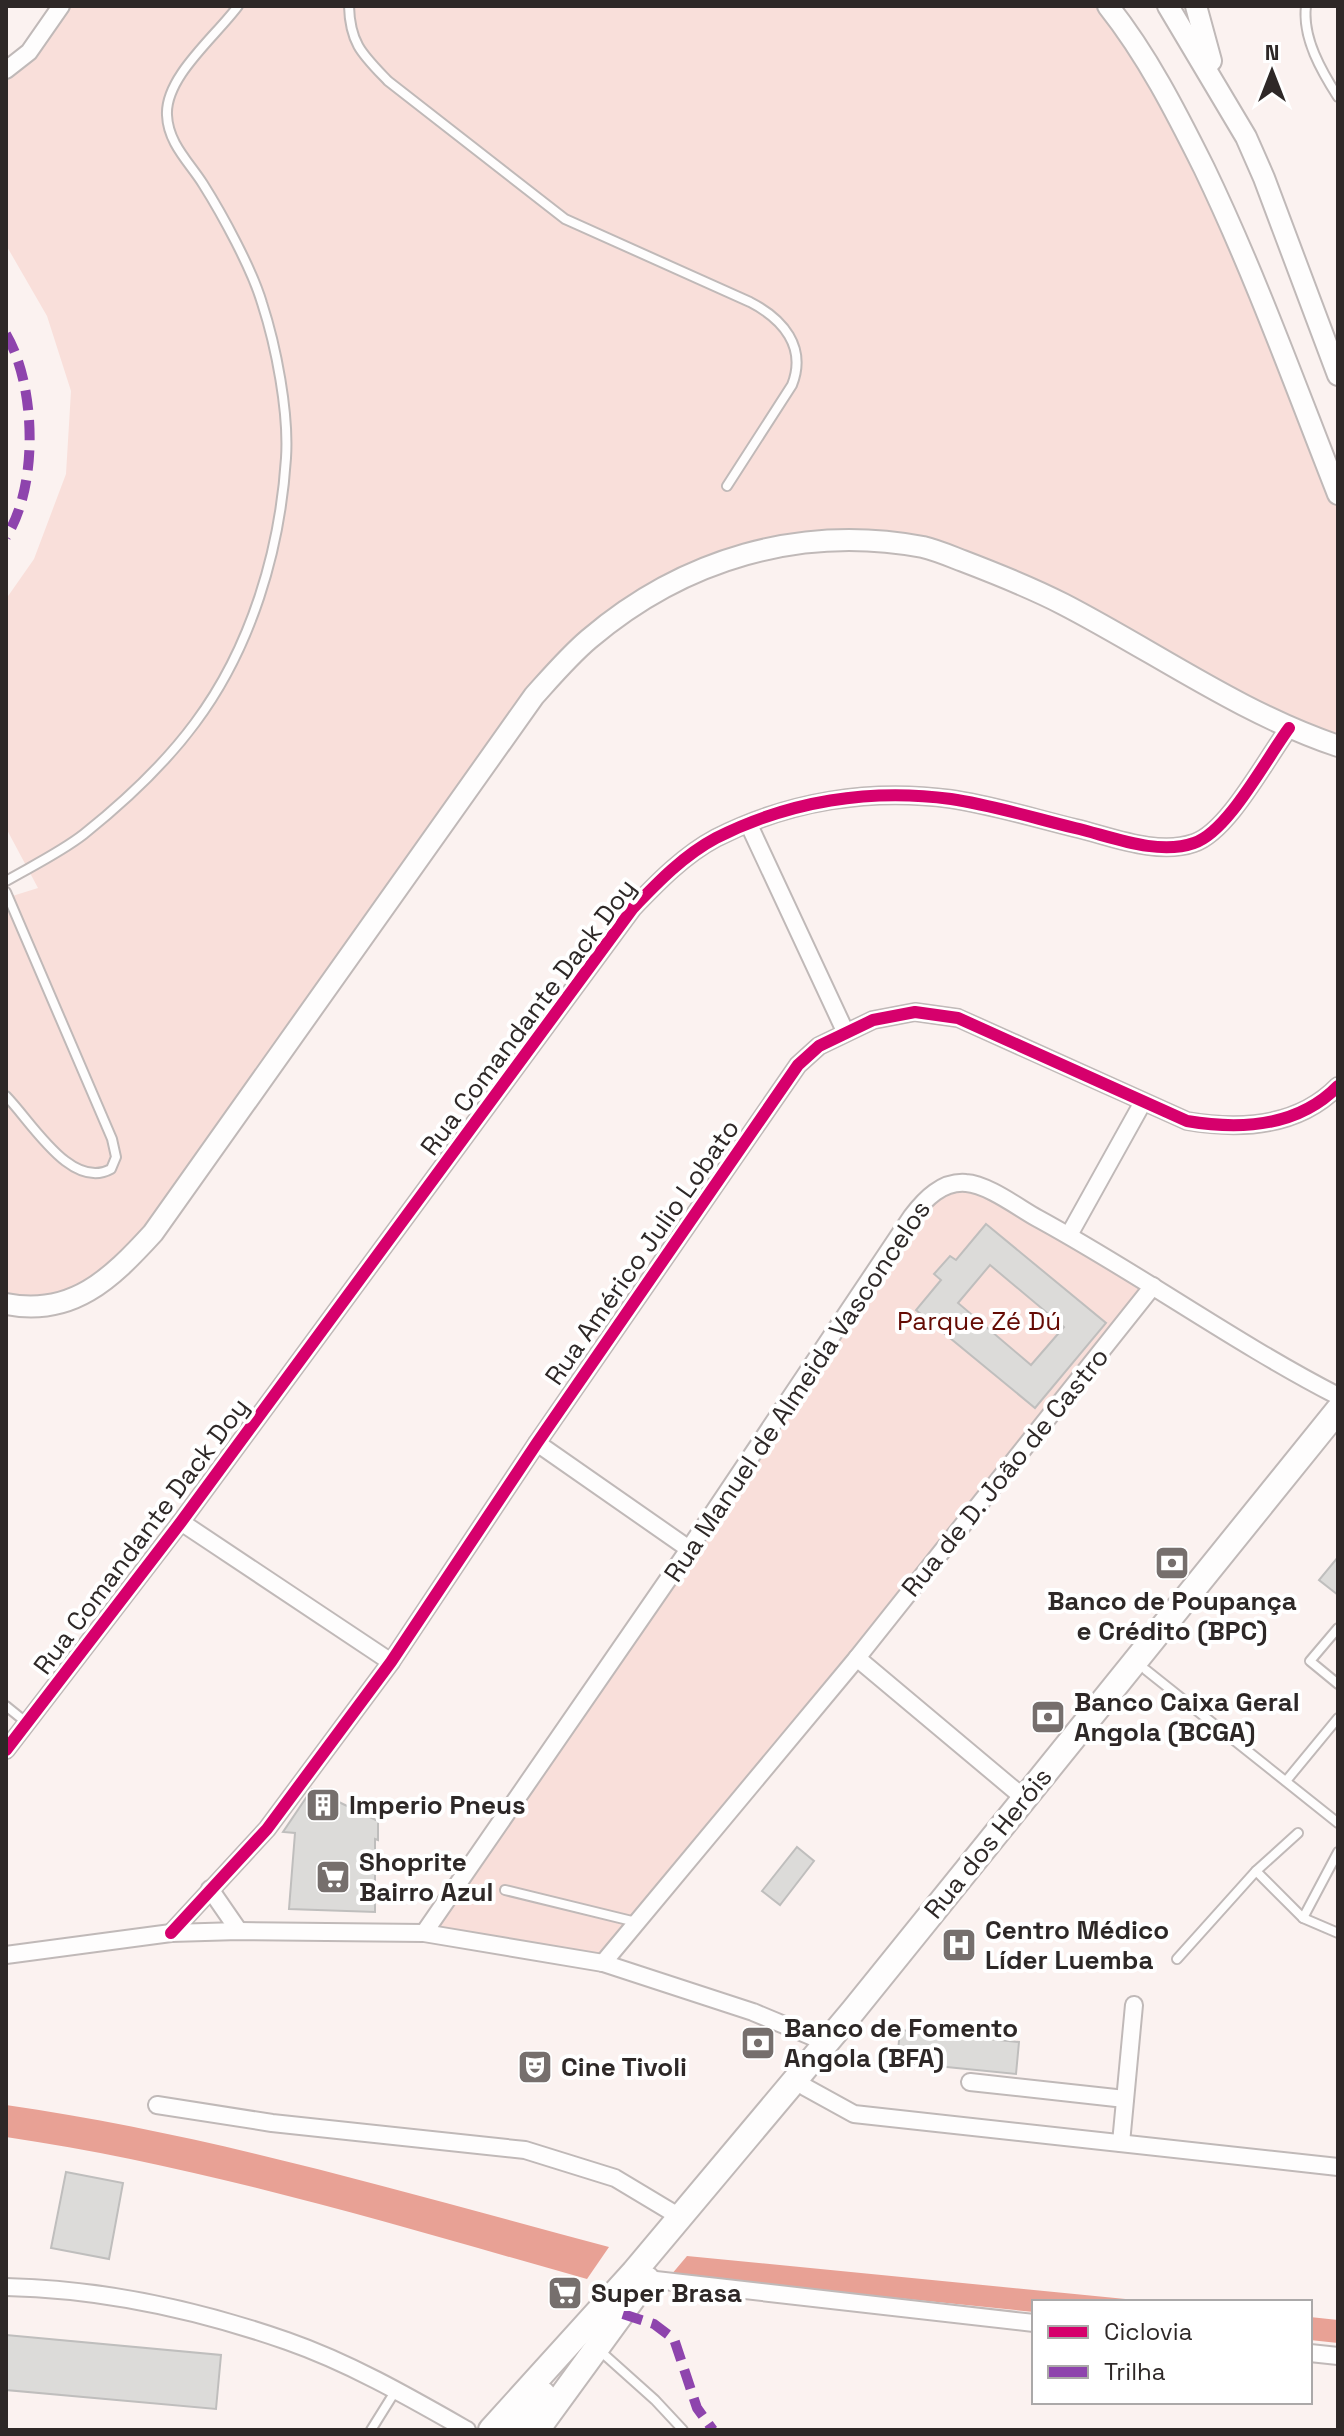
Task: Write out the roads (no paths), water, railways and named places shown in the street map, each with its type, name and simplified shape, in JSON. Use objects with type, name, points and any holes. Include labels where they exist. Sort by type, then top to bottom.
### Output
[{"type":"main road","name":"Rua dos Heróis","points":[[537,2430],[598,2348],[640,2276],[680,2217],[1338,1410]]},
{"type":"main road","name":"Rua dos Heróis","points":[[515,2430],[640,2276],[805,2087],[1338,1433]]},
{"type":"main road","name":"Rua dos Heróis","points":[[491,2430],[640,2276]]},
{"type":"street","points":[[6,70],[29,52],[49,14],[61,6]]},
{"type":"street","points":[[1108,6],[1179,117],[1214,190],[1260,294],[1338,494]]},
{"type":"street","points":[[1168,6],[1221,92],[1264,178],[1338,375]]},
{"type":"street","points":[[1196,6],[1221,92]]},
{"type":"street","points":[[6,1304],[30,1308],[66,1303],[95,1287],[153,1233],[534,696],[590,638],[665,588],[704,568],[742,554],[815,539],[925,547],[1006,577],[1064,604],[1289,728],[1337,745]]},
{"type":"street","name":"Rua Comandante Dack Doy","points":[[6,1750],[181,1522],[633,908],[687,857],[715,838],[781,811],[816,802],[878,795],[954,800],[1157,846],[1195,843],[1212,833],[1231,814],[1289,728]]},
{"type":"street","points":[[749,825],[845,1031]]},
{"type":"street","name":"Rua Américo Julio Lobato","points":[[171,1933],[279,1815],[391,1662],[537,1443],[798,1065],[819,1046],[873,1020],[915,1012],[958,1018],[1187,1121],[1222,1127],[1263,1124],[1297,1114],[1338,1086]]},
{"type":"street","points":[[1069,1235],[1143,1102]]},
{"type":"street","name":"Rua Manuel de Almeida Vasconcelos","points":[[424,1933],[926,1198],[949,1185],[975,1184],[1069,1235],[1338,1396]]},
{"type":"street","name":"Rua de D. João de Castro","points":[[603,1963],[857,1658],[1153,1286]]},
{"type":"street","points":[[537,1443],[689,1549]]},
{"type":"street","points":[[181,1522],[391,1662]]},
{"type":"street","points":[[857,1658],[1024,1798]]},
{"type":"street","points":[[210,1889],[239,1931]]},
{"type":"street","points":[[6,1955],[171,1933],[424,1933],[603,1963],[753,2012],[825,2042]]},
{"type":"street","points":[[1121,2143],[1134,2005]]},
{"type":"street","points":[[970,2082],[1125,2099]]},
{"type":"street","points":[[805,2087],[854,2114],[1338,2167]]},
{"type":"street","points":[[157,2105],[272,2123],[525,2150],[615,2178],[680,2217]]},
{"type":"street","points":[[640,2276],[1032,2323]]},
{"type":"street","points":[[6,2287],[84,2294],[185,2311],[288,2341],[397,2390],[467,2430]]},
{"type":"street","points":[[1312,2353],[1338,2356]]},
{"type":"lane","points":[[6,881],[81,836],[155,771],[196,723],[228,671],[256,606],[278,536],[287,455],[280,378],[262,301],[203,185],[171,138],[167,114],[170,93],[182,73],[238,6]]},
{"type":"lane","points":[[349,6],[352,37],[388,81],[565,219],[767,310],[780,324],[797,352],[798,369],[792,385],[727,486]]},
{"type":"lane","points":[[1306,6],[1311,42],[1323,74],[1338,97]]},
{"type":"lane","points":[[6,892],[112,1139],[116,1157],[111,1169],[100,1175],[82,1172],[64,1161],[6,1096]]},
{"type":"lane","points":[[1338,1628],[1310,1661],[1338,1684]]},
{"type":"lane","points":[[1146,1670],[1338,1823]]},
{"type":"lane","points":[[6,1706],[27,1723]]},
{"type":"lane","points":[[1286,1781],[1338,1718]]},
{"type":"lane","points":[[1177,1959],[1256,1871],[1298,1833]]},
{"type":"lane","points":[[1303,1918],[1338,1852]]},
{"type":"lane","points":[[1256,1871],[1303,1918],[1338,1933]]},
{"type":"lane","points":[[505,1890],[636,1922]]},
{"type":"lane","points":[[598,2348],[683,2430]]},
{"type":"lane","points":[[374,2429],[397,2390]]},
{"type":"place","name":"Banco de Poupança e Crédito (BPC)","points":[[1172,1563]]},
{"type":"place","name":"Banco Caixa Geral Angola (BCGA)","points":[[1048,1717]]},
{"type":"place","name":"Imperio Pneus","points":[[323,1805]]},
{"type":"place","name":"Shoprite Bairro Azul","points":[[333,1877]]},
{"type":"place","name":"Centro Médico Líder Luemba","points":[[959,1945]]},
{"type":"place","name":"Banco de Fomento Angola (BFA)","points":[[758,2043]]},
{"type":"place","name":"Cine Tivoli","points":[[535,2067]]},
{"type":"place","name":"Super Brasa","points":[[565,2293]]},
{"type":"park label","name":"Parque Zé Dú","points":[[979,1321]]}]
